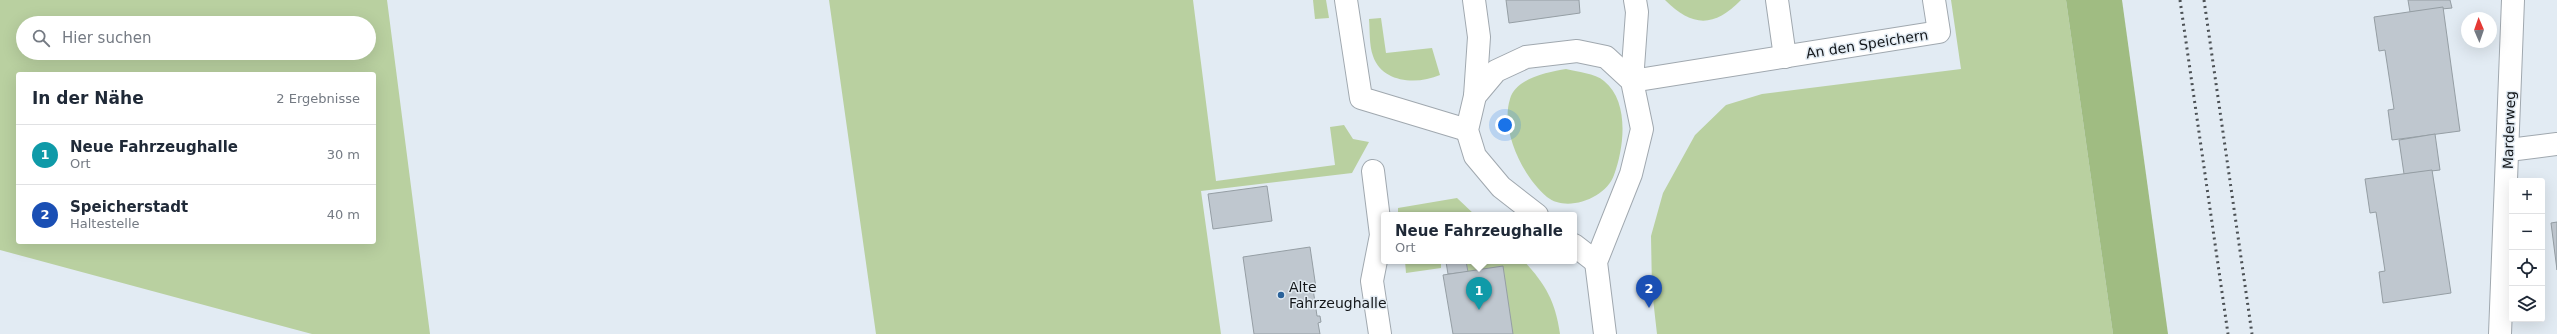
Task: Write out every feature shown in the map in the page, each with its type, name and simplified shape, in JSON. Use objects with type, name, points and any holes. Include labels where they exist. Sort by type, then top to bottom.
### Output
[{"type":"street","points":[[1346,0],[1361,98],[1467,130]]},
{"type":"street","points":[[1474,0],[1479,37],[1476,96],[1467,130],[1475,156],[1501,187],[1533,212]]},
{"type":"street","points":[[1605,334],[1596,262],[1631,174],[1642,128],[1632,81],[1637,12],[1635,0]]},
{"type":"street","name":"An den Speichern","points":[[1777,0],[1785,57]]},
{"type":"street","name":"An den Speichern","points":[[1632,81],[1939,32],[1934,0]]},
{"type":"street","name":"Marderweg","points":[[2496,333],[2509,150],[2513,0]]},
{"type":"street","points":[[1476,96],[1496,71],[1526,57],[1577,52],[1606,57],[1632,81]]},
{"type":"street","points":[[2509,150],[2557,144]]},
{"type":"street","points":[[1373,171],[1381,235],[1372,281],[1380,334]]},
{"type":"street","points":[[1577,247],[1596,262]]},
{"type":"green space","points":[[0,0],[387,0],[430,334],[312,334],[0,250]]},
{"type":"green space","points":[[829,0],[1193,0],[1216,181],[1335,165],[1330,127],[1344,125],[1353,139],[1369,142],[1352,173],[1201,191],[1221,334],[876,334]]},
{"type":"green space","points":[[1313,0],[1326,0],[1329,18],[1315,19]]},
{"type":"green space","points":[[1665,0],[1741,0],[1722,16],[1703,21],[1684,15]]},
{"type":"green space","points":[[1951,0],[2066,0],[2113,334],[1657,334],[1652,290],[1651,236],[1663,193],[1695,135],[1726,105],[1762,94],[1961,69]]},
{"type":"green space","points":[[2066,0],[2122,0],[2168,334],[2113,334]]},
{"type":"green space","points":[[1381,18],[1386,53],[1432,48],[1440,75],[1411,81],[1392,77],[1384,72],[1373,56],[1370,38],[1369,19]]},
{"type":"green space","points":[[1566,69],[1591,74],[1600,78],[1612,90],[1618,101],[1621,113],[1622,139],[1618,164],[1610,183],[1595,196],[1585,201],[1565,204],[1555,202],[1547,197],[1530,178],[1522,165],[1511,138],[1508,125],[1508,111],[1513,92],[1519,86],[1542,74]]},
{"type":"green space","points":[[1457,198],[1472,212],[1398,212],[1398,208]]},
{"type":"green space","points":[[1405,264],[1441,264],[1441,268],[1406,273]]},
{"type":"green space","points":[[1467,264],[1526,264],[1544,286],[1548,294],[1558,322],[1560,334],[1513,334],[1468,272]]},
{"type":"building","points":[[1506,0],[1579,0],[1580,13],[1509,23]]},
{"type":"building","points":[[2408,0],[2450,0],[2452,8],[2410,12]]},
{"type":"building","points":[[2443,7],[2460,131],[2392,140],[2388,110],[2394,109],[2385,50],[2379,51],[2374,17]]},
{"type":"building","points":[[2435,134],[2440,170],[2404,174],[2399,140]]},
{"type":"building","points":[[2432,170],[2451,293],[2383,303],[2379,272],[2385,271],[2376,212],[2370,213],[2365,179]]},
{"type":"building","points":[[1267,186],[1272,221],[1213,229],[1208,194]]},
{"type":"building","points":[[2557,222],[2557,270],[2551,223]]},
{"type":"building","name":"Alte Fahrzeughalle","points":[[1310,247],[1316,288],[1313,289],[1317,316],[1320,316],[1321,322],[1318,323],[1320,334],[1254,334],[1243,257]]},
{"type":"building","points":[[1446,264],[1467,264],[1468,272],[1448,274]]},
{"type":"building","points":[[1503,266],[1513,334],[1453,334],[1443,275]]},
{"type":"railway","points":[[2180,0],[2228,334]]},
{"type":"railway","points":[[2204,0],[2252,334]]},
{"type":"place","name":"Alte Fahrzeughalle","points":[[1281,295]]},
{"type":"place","name":"Speicherstadt","points":[[1649,308]]},
{"type":"place","name":"Neue Fahrzeughalle","points":[[1479,310]]}]
